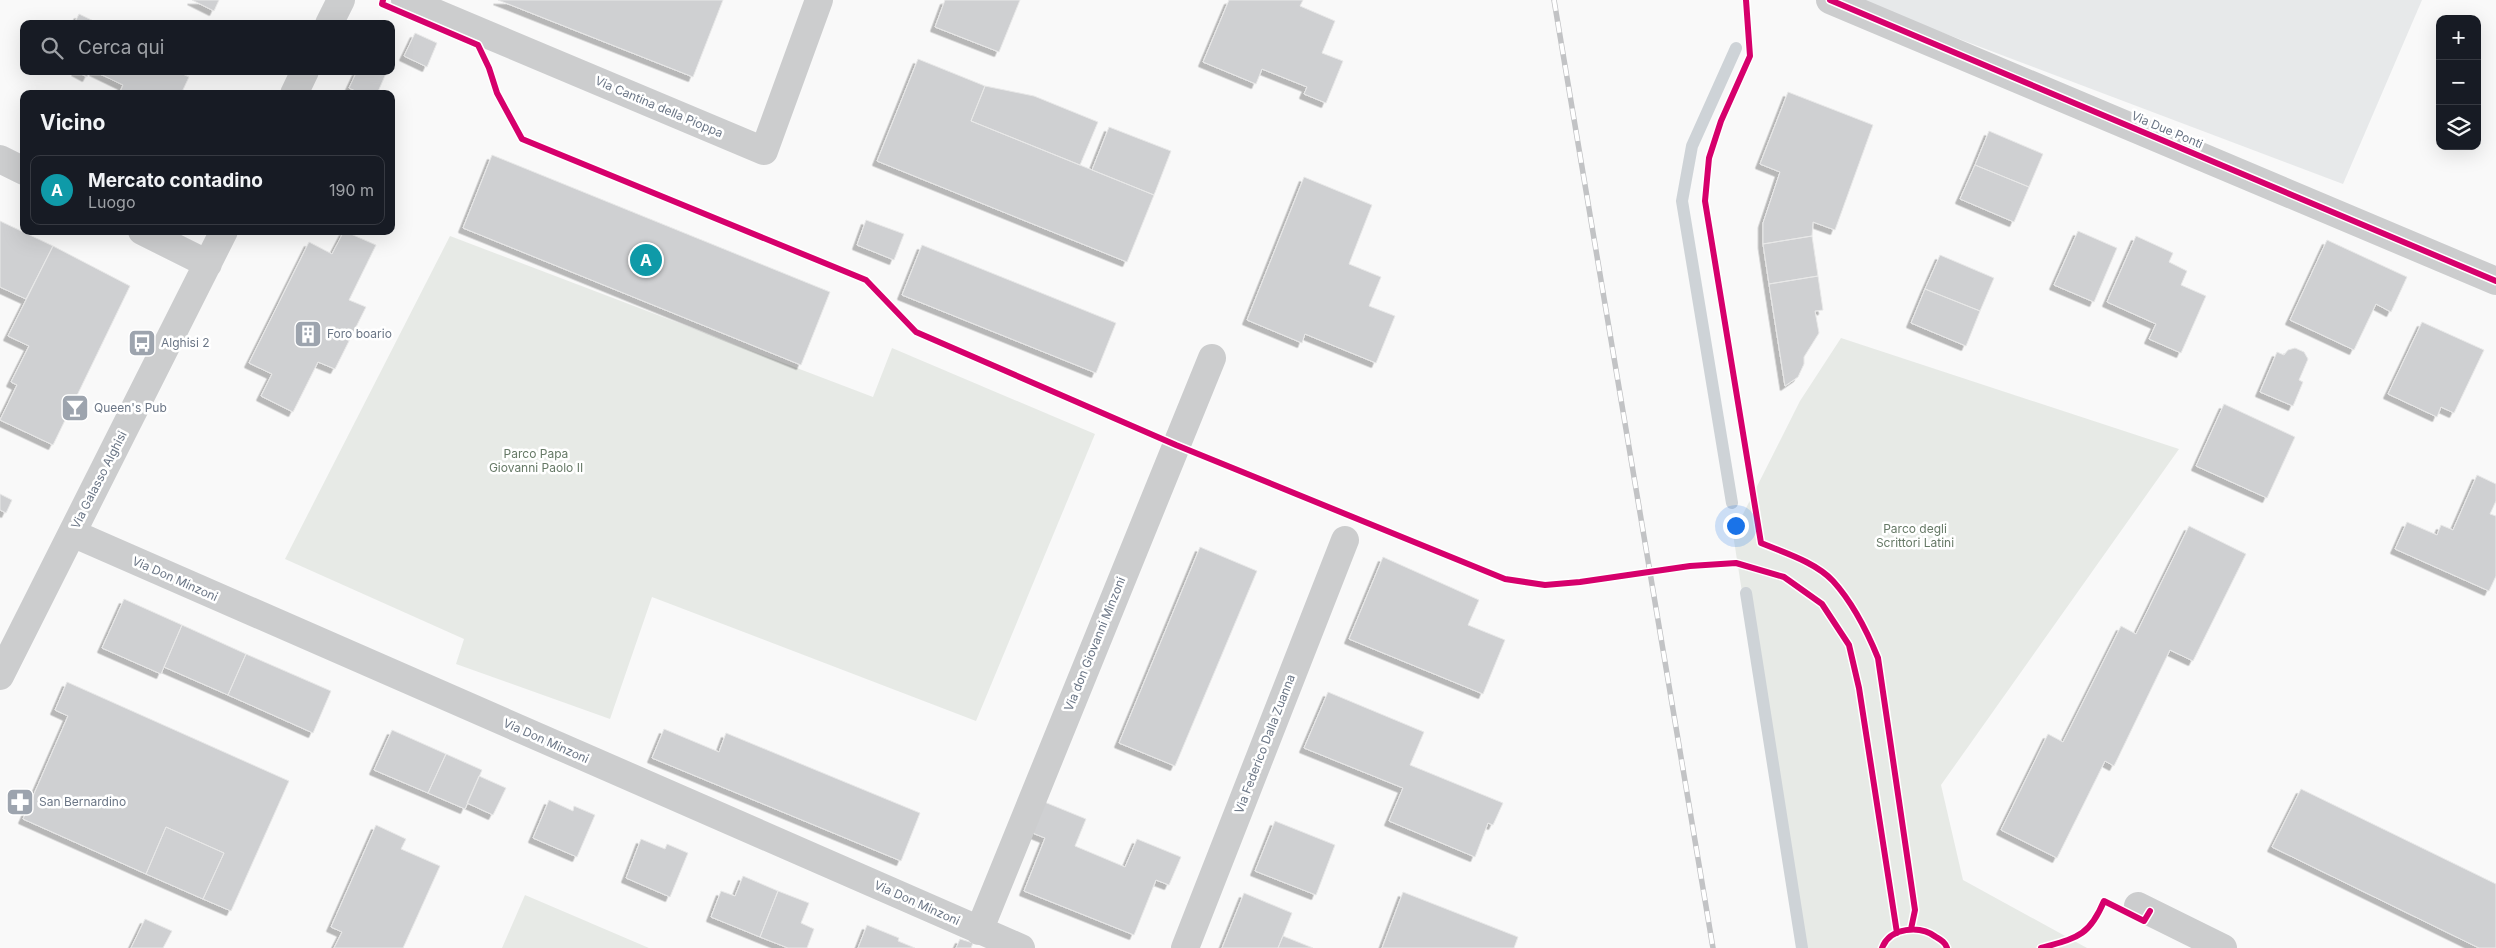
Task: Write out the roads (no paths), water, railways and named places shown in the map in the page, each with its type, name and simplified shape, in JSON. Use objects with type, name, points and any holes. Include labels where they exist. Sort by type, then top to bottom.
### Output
[{"type":"street","points":[[331,20],[341,0]]},
{"type":"street","name":"Via Cantina della Pioppa","points":[[405,0],[764,151],[819,0]]},
{"type":"street","name":"Via Due Ponti","points":[[1830,0],[2496,281]]},
{"type":"street","points":[[296,90],[303,75]]},
{"type":"street","points":[[0,159],[20,169]]},
{"type":"street","points":[[150,235],[208,264]]},
{"type":"street","name":"Via Galasso Alghisi","points":[[0,676],[6,649],[72,533],[222,235]]},
{"type":"street","name":"Via don Giovanni Minzoni","points":[[979,931],[1212,358]]},
{"type":"street","name":"Via Don Minzoni","points":[[72,533],[1021,948]]},
{"type":"street","name":"Via Federico Dalla Zuanna","points":[[1185,948],[1345,540]]},
{"type":"street","points":[[2138,906],[2224,948]]},
{"type":"waterway","points":[[1732,503],[1682,201],[1692,146],[1736,48]]},
{"type":"waterway","points":[[1746,593],[1802,948]]},
{"type":"railway","points":[[1554,0],[1713,948]]},
{"type":"place","name":"Mercato contadino","points":[[646,260]]},
{"type":"place","name":"Foro boario","points":[[308,334]]},
{"type":"place","name":"Alghisi 2","points":[[142,343]]},
{"type":"place","name":"Queen's Pub","points":[[75,408]]},
{"type":"place","name":"San Bernardino","points":[[20,802]]},
{"type":"park label","name":"Parco Papa Giovanni Paolo II","points":[[536,461]]},
{"type":"park label","name":"Parco degli Scrittori Latini","points":[[1915,536]]}]
